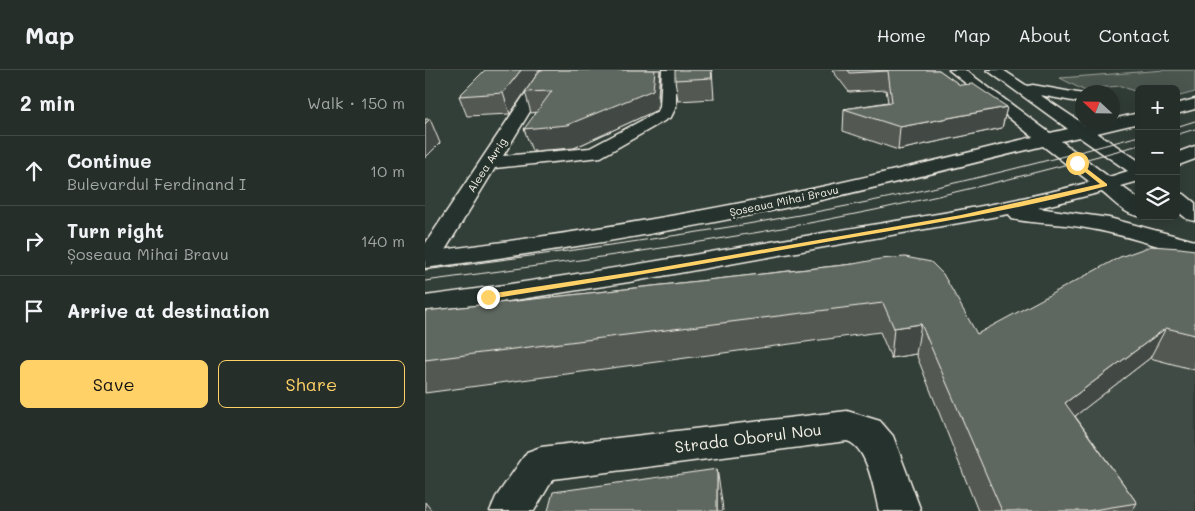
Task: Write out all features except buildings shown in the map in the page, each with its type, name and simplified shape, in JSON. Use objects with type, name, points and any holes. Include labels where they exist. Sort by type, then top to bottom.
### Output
[{"type":"main road","name":"Aleea Avrig","points":[[426,260],[548,70]]},
{"type":"main road","points":[[488,163],[594,153],[654,122],[665,114],[669,108],[669,70]]},
{"type":"main road","points":[[956,70],[1135,207]]},
{"type":"main road","points":[[994,70],[1075,125]]},
{"type":"main road","points":[[1017,86],[1075,97]]},
{"type":"main road","points":[[1180,108],[1195,104]]},
{"type":"main road","name":"Șoseaua Mihai Bravu","points":[[1120,116],[1135,110]]},
{"type":"main road","points":[[1082,130],[1135,169]]},
{"type":"main road","name":"Șoseaua Mihai Bravu","points":[[426,260],[625,231],[745,209],[912,172],[1082,130]]},
{"type":"main road","points":[[1180,158],[1195,152]]},
{"type":"main road","points":[[425,305],[640,273],[961,217],[1069,195],[1105,185],[1135,174]]},
{"type":"main road","points":[[1180,202],[1195,214]]},
{"type":"main road","points":[[961,217],[991,214],[1058,216],[1093,222],[1195,249]]},
{"type":"main road","points":[[1154,220],[1195,249]]},
{"type":"main road","name":"Strada Oborul Nou","points":[[511,511],[541,464],[847,426],[867,432],[881,447],[900,511]]},
{"type":"shaded area","points":[[1165,70],[1195,70],[1195,92],[1180,96],[1180,85],[1135,85],[1135,91],[1120,85],[1075,86],[1060,78]]},
{"type":"shaded area","points":[[1195,280],[1195,511],[978,511]]},
{"type":"tram line","points":[[1180,126],[1195,121]]},
{"type":"tram line","points":[[1180,134],[1195,129]]},
{"type":"tram line","points":[[425,270],[639,241],[799,215],[960,182],[1135,137]]},
{"type":"tram line","points":[[425,281],[651,250],[819,221],[975,187],[1135,146]]},
{"type":"route","points":[[488,297],[640,273],[961,217],[1069,195],[1105,185],[1077,163]]}]
